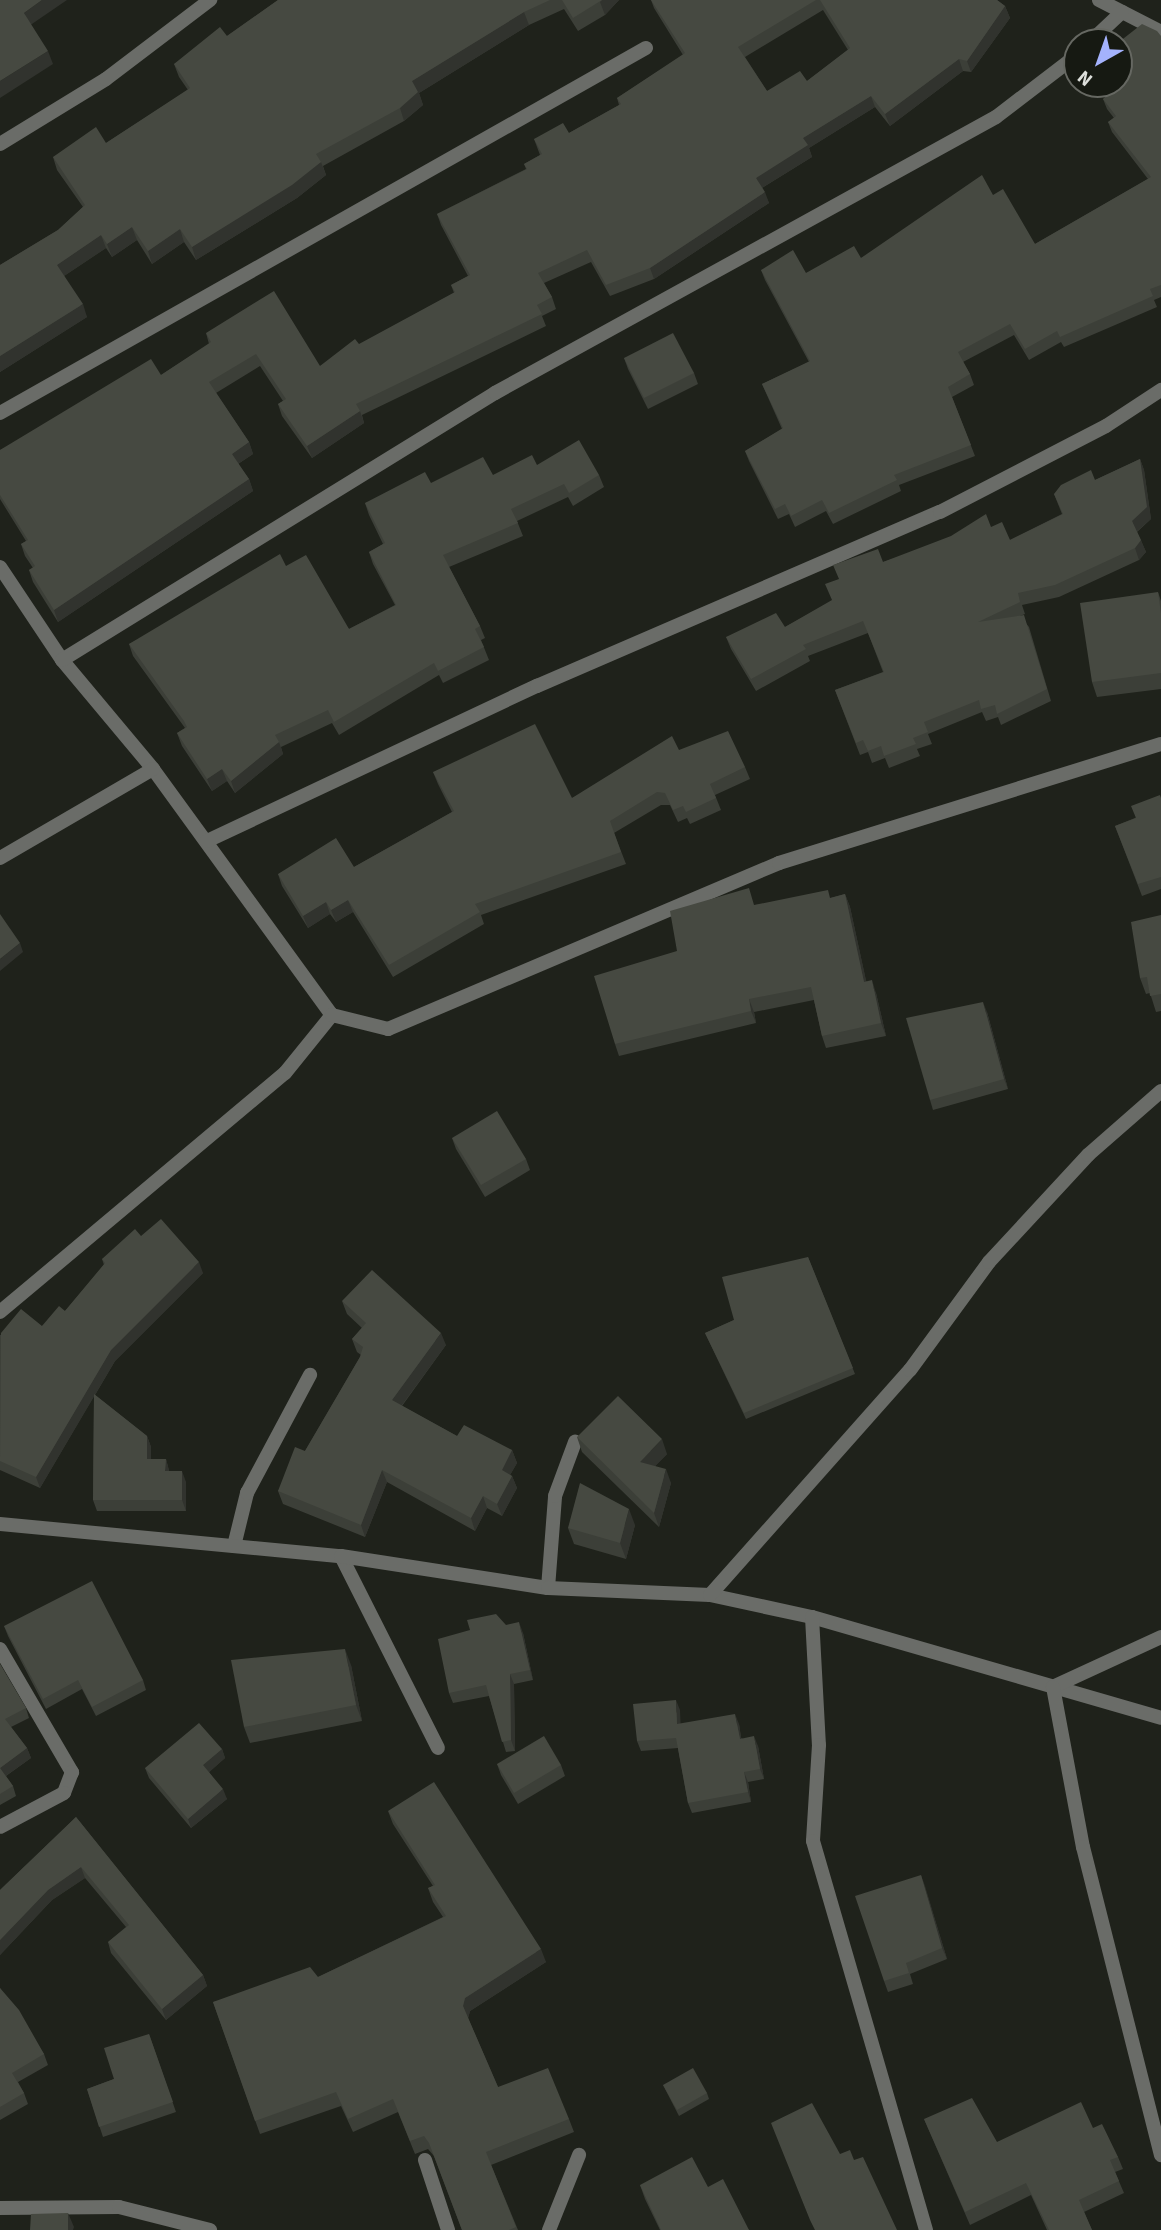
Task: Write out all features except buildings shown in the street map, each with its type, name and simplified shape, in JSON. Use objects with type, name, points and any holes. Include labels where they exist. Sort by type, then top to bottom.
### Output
[{"type":"street","points":[[0,144],[106,79],[210,0]]},
{"type":"street","points":[[1099,0],[1161,32]]},
{"type":"street","points":[[1105,28],[1122,12]]},
{"type":"street","points":[[0,413],[646,48]]},
{"type":"street","points":[[62,660],[495,393],[996,117],[1063,66]]},
{"type":"street","points":[[207,841],[537,686],[940,512],[1106,426],[1161,390]]},
{"type":"street","points":[[0,567],[62,660],[153,769],[332,1015],[388,1029],[779,863],[1161,744]]},
{"type":"street","points":[[0,858],[153,769]]},
{"type":"street","points":[[0,1312],[285,1073],[332,1015]]},
{"type":"street","points":[[710,1595],[910,1370],[989,1262],[1088,1155],[1161,1091]]},
{"type":"street","points":[[234,1546],[247,1493],[310,1376]]},
{"type":"street","points":[[548,1588],[555,1496],[575,1442]]},
{"type":"street","points":[[0,1524],[341,1556],[548,1588],[710,1595],[812,1617],[1161,1718]]},
{"type":"street","points":[[341,1556],[438,1748]]},
{"type":"street","points":[[812,1617],[819,1745],[813,1841],[926,2230]]},
{"type":"street","points":[[1053,1687],[1161,1637]]},
{"type":"street","points":[[0,1649],[72,1772],[64,1793],[0,1827]]},
{"type":"street","points":[[1053,1687],[1083,1847],[1161,2155]]},
{"type":"street","points":[[549,2230],[579,2155]]},
{"type":"street","points":[[425,2160],[449,2230]]},
{"type":"street","points":[[0,2208],[119,2207],[210,2230]]}]
